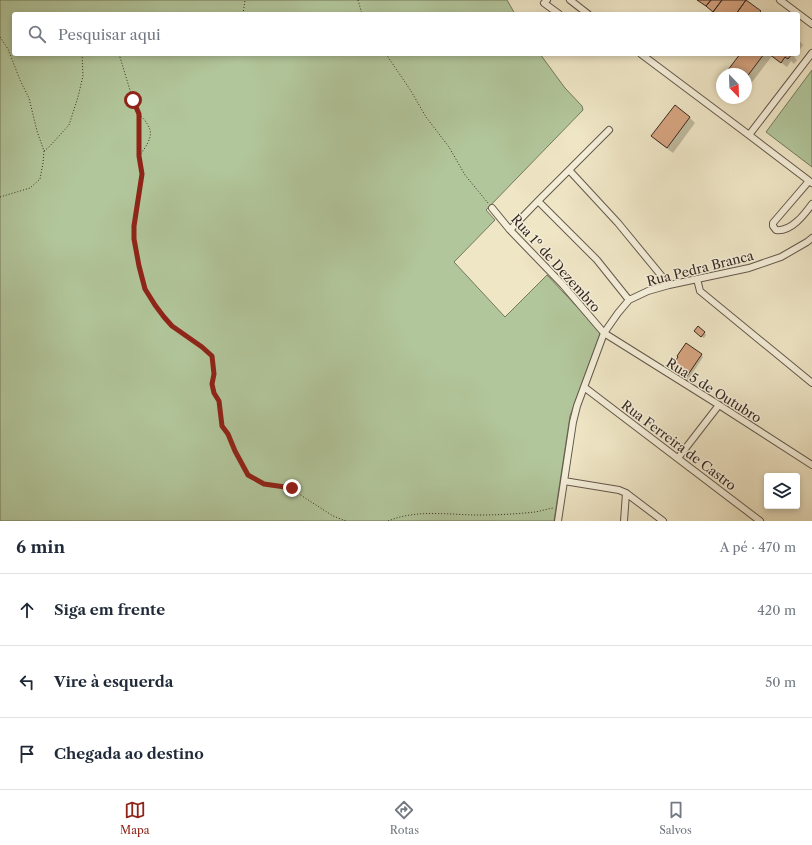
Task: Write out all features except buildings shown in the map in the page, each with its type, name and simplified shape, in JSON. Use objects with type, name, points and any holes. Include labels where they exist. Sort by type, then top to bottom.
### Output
[{"type":"street","points":[[547,0],[544,3],[556,12]]},
{"type":"street","points":[[780,0],[796,12]]},
{"type":"street","points":[[572,1],[586,12]]},
{"type":"street","points":[[800,15],[812,24]]},
{"type":"street","points":[[749,135],[812,53]]},
{"type":"street","points":[[644,56],[811,182],[773,223],[776,230],[780,231],[792,225],[803,216],[812,204]]},
{"type":"street","points":[[510,230],[609,130]]},
{"type":"street","points":[[569,170],[618,223],[669,285]]},
{"type":"street","points":[[538,201],[597,260],[629,300]]},
{"type":"street","name":"Rua 1º de Dezembro","points":[[492,208],[510,230],[563,285],[604,333]]},
{"type":"street","name":"Rua Pedra Branca","points":[[558,521],[573,422],[577,406],[604,333],[629,300],[648,291],[669,285],[749,268],[781,257],[808,242],[812,238]]},
{"type":"street","points":[[697,279],[700,290],[812,383]]},
{"type":"street","name":"Rua 5 de Outubro","points":[[604,333],[812,465]]},
{"type":"street","name":"Rua Ferreira de Castro","points":[[584,387],[760,521]]},
{"type":"street","points":[[678,458],[719,405]]},
{"type":"street","points":[[564,482],[619,490],[626,493],[664,521]]},
{"type":"street","points":[[624,521],[626,493]]},
{"type":"path","points":[[243,12],[245,0]]},
{"type":"path","points":[[358,0],[361,12]]},
{"type":"path","points":[[0,37],[8,49],[29,98],[37,131],[44,151],[40,179],[30,188],[0,197]]},
{"type":"path","points":[[44,151],[69,125],[83,76],[82,56]]},
{"type":"path","points":[[119,56],[133,100],[139,114],[147,122],[150,130],[150,138],[146,147],[139,156]]},
{"type":"path","points":[[387,56],[411,91],[426,117],[449,147],[465,175],[492,208]]},
{"type":"path","points":[[139,114],[139,156],[142,174],[134,226],[134,239],[145,289],[155,305],[172,326],[212,356],[214,374],[212,384],[214,393],[219,401],[222,426],[228,434],[248,475],[264,484],[292,488],[333,516],[346,521]]},
{"type":"path","points":[[388,521],[409,515],[428,513],[479,515],[515,514],[560,508]]},
{"type":"green space","points":[[0,0],[507,0],[514,12],[12,12],[12,56],[541,56],[565,88],[582,106],[583,110],[486,210],[495,220],[454,262],[505,317],[547,275],[600,332],[570,416],[554,521],[0,521]]},
{"type":"green space","points":[[812,70],[812,167],[766,132]]},
{"type":"route","points":[[133,100],[139,114],[138,137],[142,174],[134,226],[134,239],[145,289],[155,305],[172,326],[212,356],[214,365],[212,384],[214,393],[219,401],[222,426],[228,434],[248,475],[264,484],[292,488]]}]
